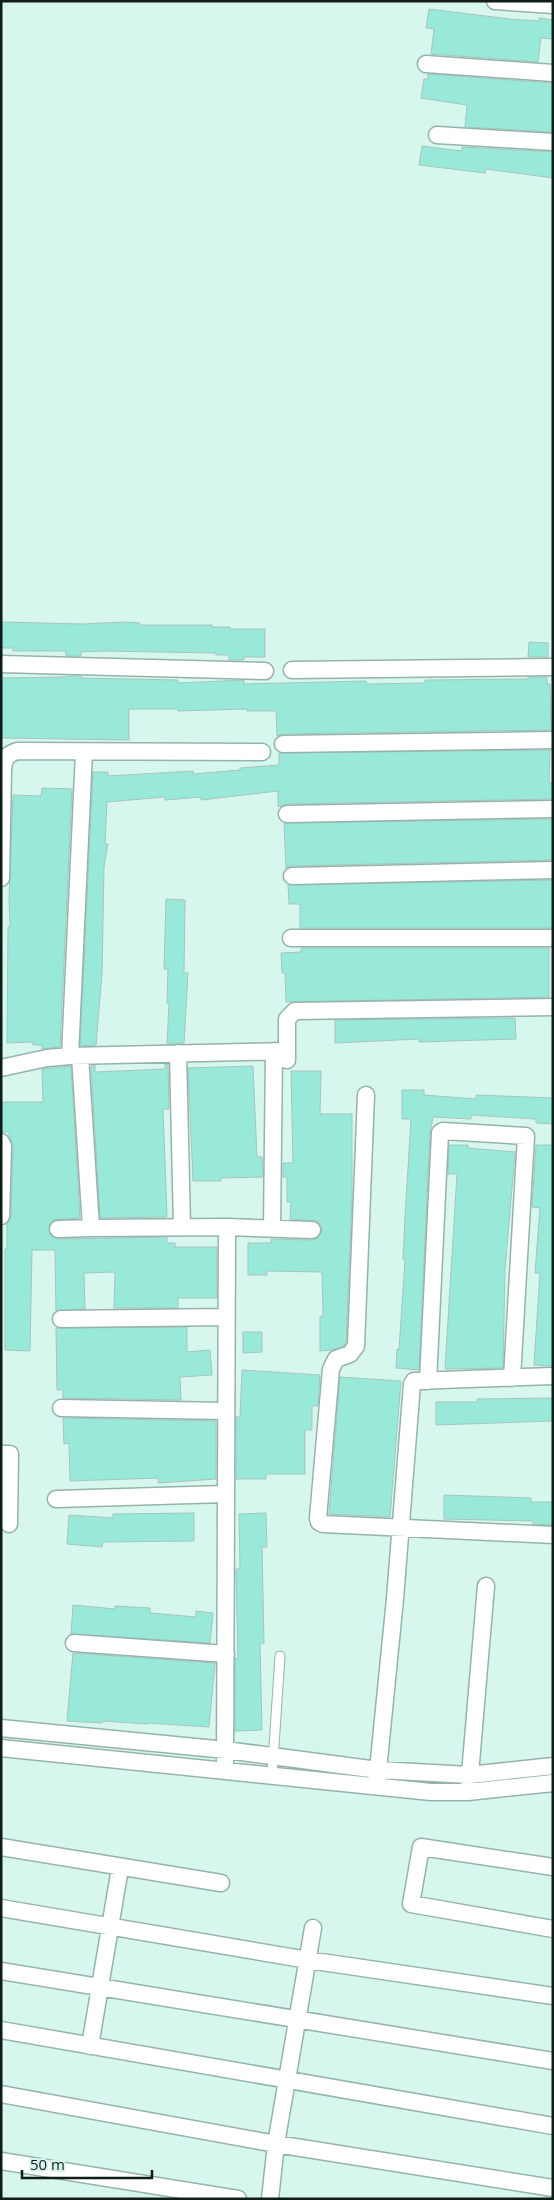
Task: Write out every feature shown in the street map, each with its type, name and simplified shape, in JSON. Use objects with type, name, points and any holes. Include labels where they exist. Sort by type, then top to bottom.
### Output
[{"type":"street","points":[[495,1],[553,5]]},
{"type":"street","points":[[426,64],[553,73]]},
{"type":"street","points":[[437,135],[553,142]]},
{"type":"street","points":[[1,664],[265,671]]},
{"type":"street","points":[[292,670],[553,667]]},
{"type":"street","points":[[283,744],[553,740]]},
{"type":"street","points":[[1,878],[4,760],[8,754],[17,751],[262,752]]},
{"type":"street","points":[[84,752],[75,1056],[91,1228]]},
{"type":"street","points":[[286,814],[553,809]]},
{"type":"street","points":[[292,876],[553,870]]},
{"type":"street","points":[[291,938],[553,938]]},
{"type":"street","points":[[272,1228],[282,1054],[287,1019],[295,1011],[553,1007]]},
{"type":"street","points":[[178,1053],[182,1227]]},
{"type":"street","points":[[1,1068],[31,1060],[75,1056],[178,1053],[282,1054]]},
{"type":"street","points":[[366,1095],[356,1346],[350,1354],[336,1359],[331,1369],[319,1522],[323,1524],[401,1526],[553,1535]]},
{"type":"street","points":[[428,1381],[440,1133],[443,1132],[526,1136],[512,1378]]},
{"type":"street","points":[[1,1142],[3,1146],[1,1216]]},
{"type":"street","points":[[225,1771],[227,1226]]},
{"type":"street","points":[[58,1229],[227,1226],[312,1230]]},
{"type":"street","points":[[62,1319],[226,1317]]},
{"type":"street","points":[[376,1787],[401,1526],[412,1384],[414,1382],[428,1381],[553,1376]]},
{"type":"street","points":[[61,1408],[226,1411]]},
{"type":"street","points":[[1,1454],[10,1454],[9,1524]]},
{"type":"street","points":[[56,1499],[225,1494]]},
{"type":"street","points":[[468,1792],[486,1586]]},
{"type":"street","points":[[74,1643],[226,1654]]},
{"type":"street","points":[[1,1728],[226,1750],[378,1770],[469,1776],[553,1766]]},
{"type":"street","points":[[1,1748],[431,1792],[468,1792],[553,1783]]},
{"type":"street","points":[[553,1757],[553,1778]]},
{"type":"street","points":[[553,1867],[420,1846],[411,1904],[553,1930]]},
{"type":"street","points":[[1,1847],[220,1883]]},
{"type":"street","points":[[90,2046],[120,1868]]},
{"type":"street","points":[[1,1908],[111,1925],[308,1960],[553,1996]]},
{"type":"street","points":[[270,2199],[276,2144],[313,1928]]},
{"type":"street","points":[[1,1971],[553,2062]]},
{"type":"street","points":[[1,2030],[553,2126]]},
{"type":"street","points":[[1,2094],[276,2144],[553,2188]]},
{"type":"street","points":[[1,2161],[238,2199]]},
{"type":"lane","points":[[272,1776],[280,1656]]},
{"type":"building","points":[[429,9],[510,19],[539,21],[539,18],[553,20],[553,39],[541,38],[538,62],[431,54],[434,29],[426,28]]},
{"type":"building","points":[[428,74],[553,83],[553,132],[465,127],[467,105],[421,98],[424,79],[428,79]]},
{"type":"building","points":[[422,146],[462,151],[462,147],[553,152],[553,178],[486,169],[485,173],[419,165]]},
{"type":"building","points":[[1,622],[83,624],[123,622],[140,623],[140,625],[212,625],[212,627],[230,627],[230,629],[265,629],[265,657],[244,657],[244,660],[229,660],[229,655],[216,655],[216,653],[104,651],[81,652],[81,656],[66,656],[66,651],[13,651],[13,648],[1,648]]},
{"type":"building","points":[[529,642],[548,643],[548,657],[528,657]]},
{"type":"building","points":[[66,676],[178,680],[178,683],[244,680],[244,684],[366,681],[367,684],[425,683],[425,680],[528,679],[528,677],[547,677],[547,684],[550,684],[551,730],[283,734],[277,736],[276,711],[247,711],[247,709],[178,711],[178,709],[129,709],[129,740],[1,738],[1,678]]},
{"type":"building","points":[[550,750],[549,783],[553,783],[553,799],[287,804],[278,807],[278,791],[201,800],[201,797],[165,800],[165,797],[107,802],[105,844],[108,844],[104,867],[102,974],[96,1045],[80,1046],[93,772],[108,772],[108,776],[193,771],[194,774],[240,770],[240,768],[279,765],[279,753]]},
{"type":"building","points":[[42,788],[72,789],[60,1047],[42,1049],[42,1045],[33,1045],[33,1042],[7,1043],[8,927],[10,927],[9,899],[13,795],[41,796]]},
{"type":"building","points":[[553,819],[553,860],[292,866],[286,868],[284,823]]},
{"type":"building","points":[[553,880],[553,928],[300,928],[300,904],[289,904],[288,885]]},
{"type":"building","points":[[166,899],[185,900],[184,973],[188,973],[184,1043],[167,1044],[168,969],[164,969]]},
{"type":"building","points":[[301,948],[549,948],[549,997],[286,1002],[285,973],[282,973],[281,953],[301,952]]},
{"type":"building","points":[[515,1018],[516,1039],[419,1042],[419,1039],[335,1043],[335,1020]]},
{"type":"building","points":[[165,1064],[168,1064],[169,1109],[163,1109],[167,1217],[100,1218],[91,1066],[95,1065],[95,1072],[165,1069]]},
{"type":"building","points":[[71,1066],[80,1218],[53,1220],[49,1225],[50,1235],[58,1239],[167,1237],[167,1243],[175,1243],[175,1247],[217,1247],[217,1298],[178,1298],[178,1308],[114,1308],[115,1272],[84,1273],[85,1309],[56,1311],[55,1250],[32,1250],[30,1351],[5,1350],[5,1249],[7,1249],[7,1224],[11,1216],[13,1146],[8,1132],[1,1132],[2,1102],[43,1102],[42,1069]]},
{"type":"building","points":[[253,1066],[257,1157],[262,1157],[263,1177],[221,1178],[221,1181],[193,1181],[188,1068]]},
{"type":"building","points":[[291,1071],[321,1071],[320,1114],[352,1114],[352,1199],[346,1342],[344,1346],[332,1350],[320,1351],[320,1316],[323,1317],[322,1272],[267,1271],[267,1275],[248,1275],[248,1243],[271,1243],[271,1239],[312,1240],[317,1239],[322,1231],[321,1225],[317,1221],[290,1219],[291,1202],[287,1202],[287,1177],[283,1177],[283,1163],[293,1163]]},
{"type":"building","points":[[402,1090],[424,1090],[424,1095],[476,1099],[476,1095],[553,1098],[553,1124],[536,1123],[536,1119],[471,1115],[471,1119],[433,1117],[430,1133],[419,1370],[396,1368],[405,1260],[403,1259],[411,1119],[402,1119]]},
{"type":"building","points":[[449,1145],[468,1145],[468,1148],[515,1152],[505,1270],[503,1368],[445,1369],[457,1174],[448,1174]]},
{"type":"building","points":[[536,1145],[553,1145],[553,1366],[534,1365],[540,1273],[535,1273],[540,1208],[532,1207]]},
{"type":"building","points":[[187,1327],[187,1352],[210,1350],[212,1375],[180,1377],[181,1400],[63,1398],[63,1390],[57,1390],[56,1328]]},
{"type":"building","points":[[243,1332],[262,1332],[262,1352],[243,1353]]},
{"type":"building","points":[[242,1370],[320,1375],[318,1406],[312,1406],[312,1430],[305,1430],[305,1474],[266,1474],[266,1479],[236,1479],[236,1417],[240,1417]]},
{"type":"building","points":[[340,1377],[401,1381],[390,1517],[329,1514]]},
{"type":"building","points":[[553,1398],[553,1421],[436,1425],[436,1402],[477,1402],[477,1399]]},
{"type":"building","points":[[63,1418],[216,1421],[216,1479],[158,1483],[158,1478],[70,1481],[69,1443],[64,1444]]},
{"type":"building","points":[[444,1495],[531,1498],[531,1502],[553,1502],[553,1525],[533,1524],[533,1521],[444,1519]]},
{"type":"building","points":[[194,1513],[194,1541],[103,1542],[102,1547],[67,1544],[69,1515],[113,1518],[113,1514]]},
{"type":"building","points":[[266,1513],[267,1547],[262,1547],[264,1643],[260,1644],[262,1730],[235,1731],[235,1658],[238,1658],[236,1569],[240,1569],[239,1514]]},
{"type":"building","points":[[73,1605],[115,1609],[115,1606],[150,1608],[150,1613],[196,1617],[196,1611],[213,1613],[210,1643],[71,1634]]},
{"type":"building","points":[[73,1653],[215,1663],[209,1727],[103,1721],[102,1723],[67,1721]]}]
